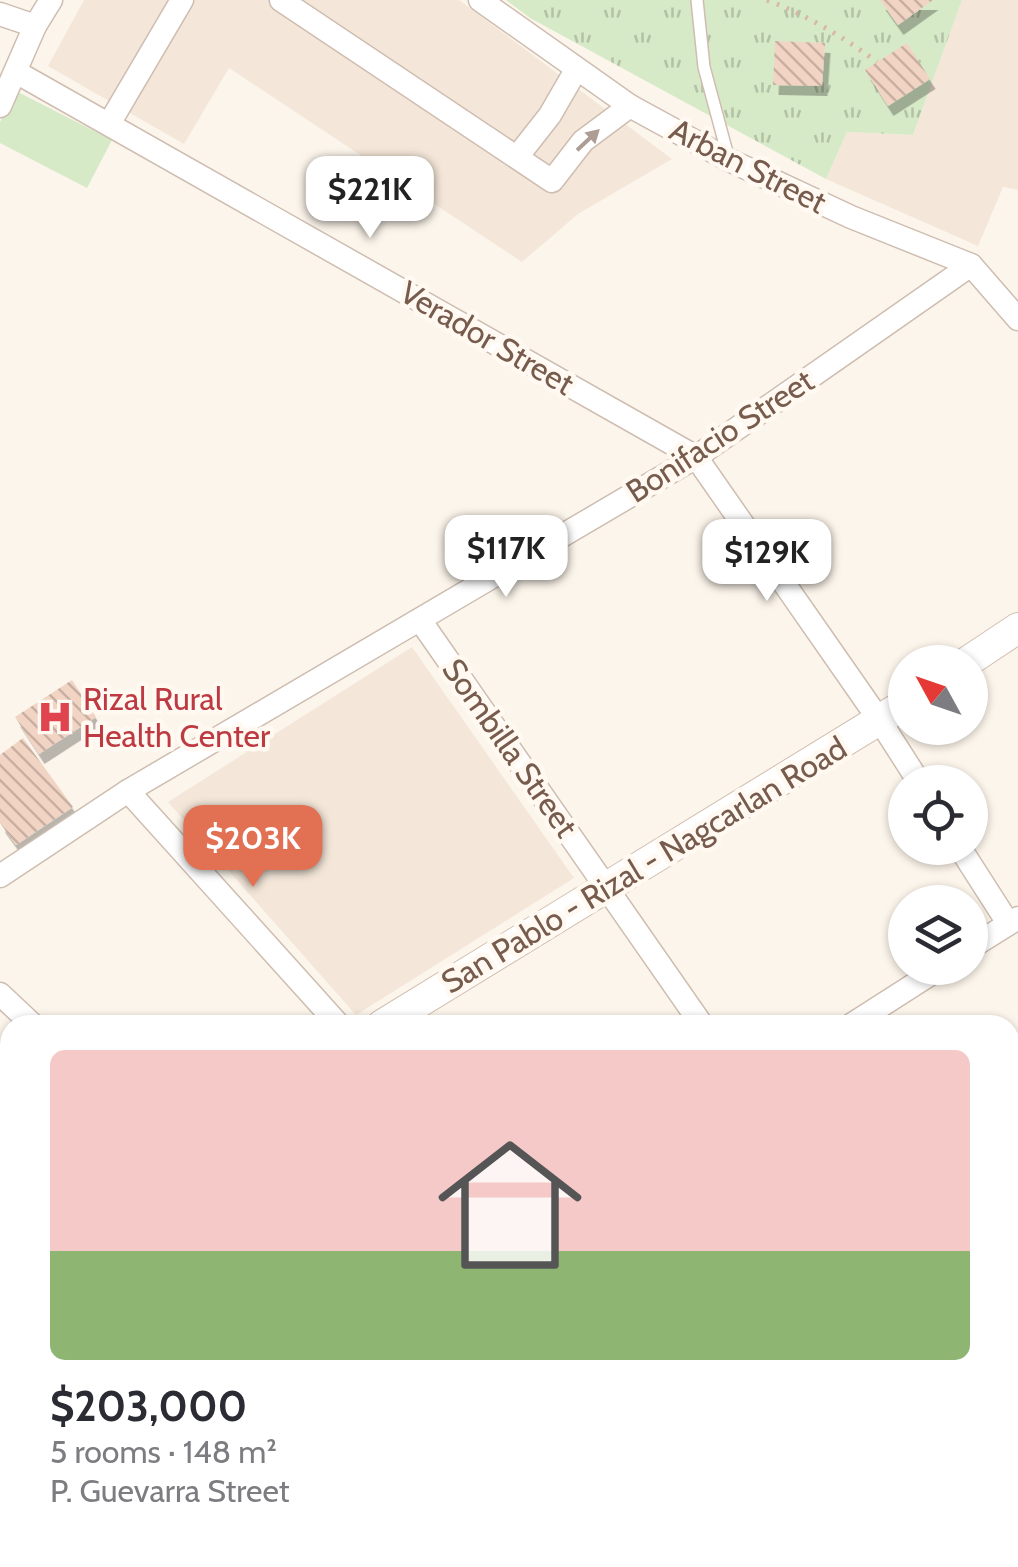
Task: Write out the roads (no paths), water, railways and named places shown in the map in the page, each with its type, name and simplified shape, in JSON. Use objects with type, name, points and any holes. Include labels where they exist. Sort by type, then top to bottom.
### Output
[{"type":"main road","points":[[988,648],[1018,628]]},
{"type":"main road","name":"San Pablo - Rizal - Nagcarlan Road","points":[[398,1015],[888,715]]},
{"type":"street","points":[[0,106],[51,0]]},
{"type":"street","points":[[109,124],[182,0]]},
{"type":"street","points":[[282,0],[552,181],[583,142],[630,106]]},
{"type":"street","name":"Arban Street","points":[[480,0],[630,106],[729,160],[851,217],[971,265],[1018,320]]},
{"type":"street","points":[[0,14],[36,26]]},
{"type":"street","points":[[517,158],[550,115],[576,70]]},
{"type":"street","name":"Verador Street","points":[[16,72],[696,458]]},
{"type":"street","name":"Bonifacio Street","points":[[0,876],[128,791],[696,458],[971,265]]},
{"type":"street","points":[[696,458],[888,708]]},
{"type":"street","name":"Sombilla Street","points":[[420,620],[695,1015]]},
{"type":"street","points":[[128,791],[330,1015]]},
{"type":"street","points":[[972,865],[1013,921],[988,937]]},
{"type":"street","points":[[866,1015],[913,985]]},
{"type":"street","points":[[0,994],[23,1015]]},
{"type":"lane","points":[[697,0],[704,67],[729,160]]},
{"type":"place","name":"Rizal Rural Health Center","points":[[55,717]]}]
